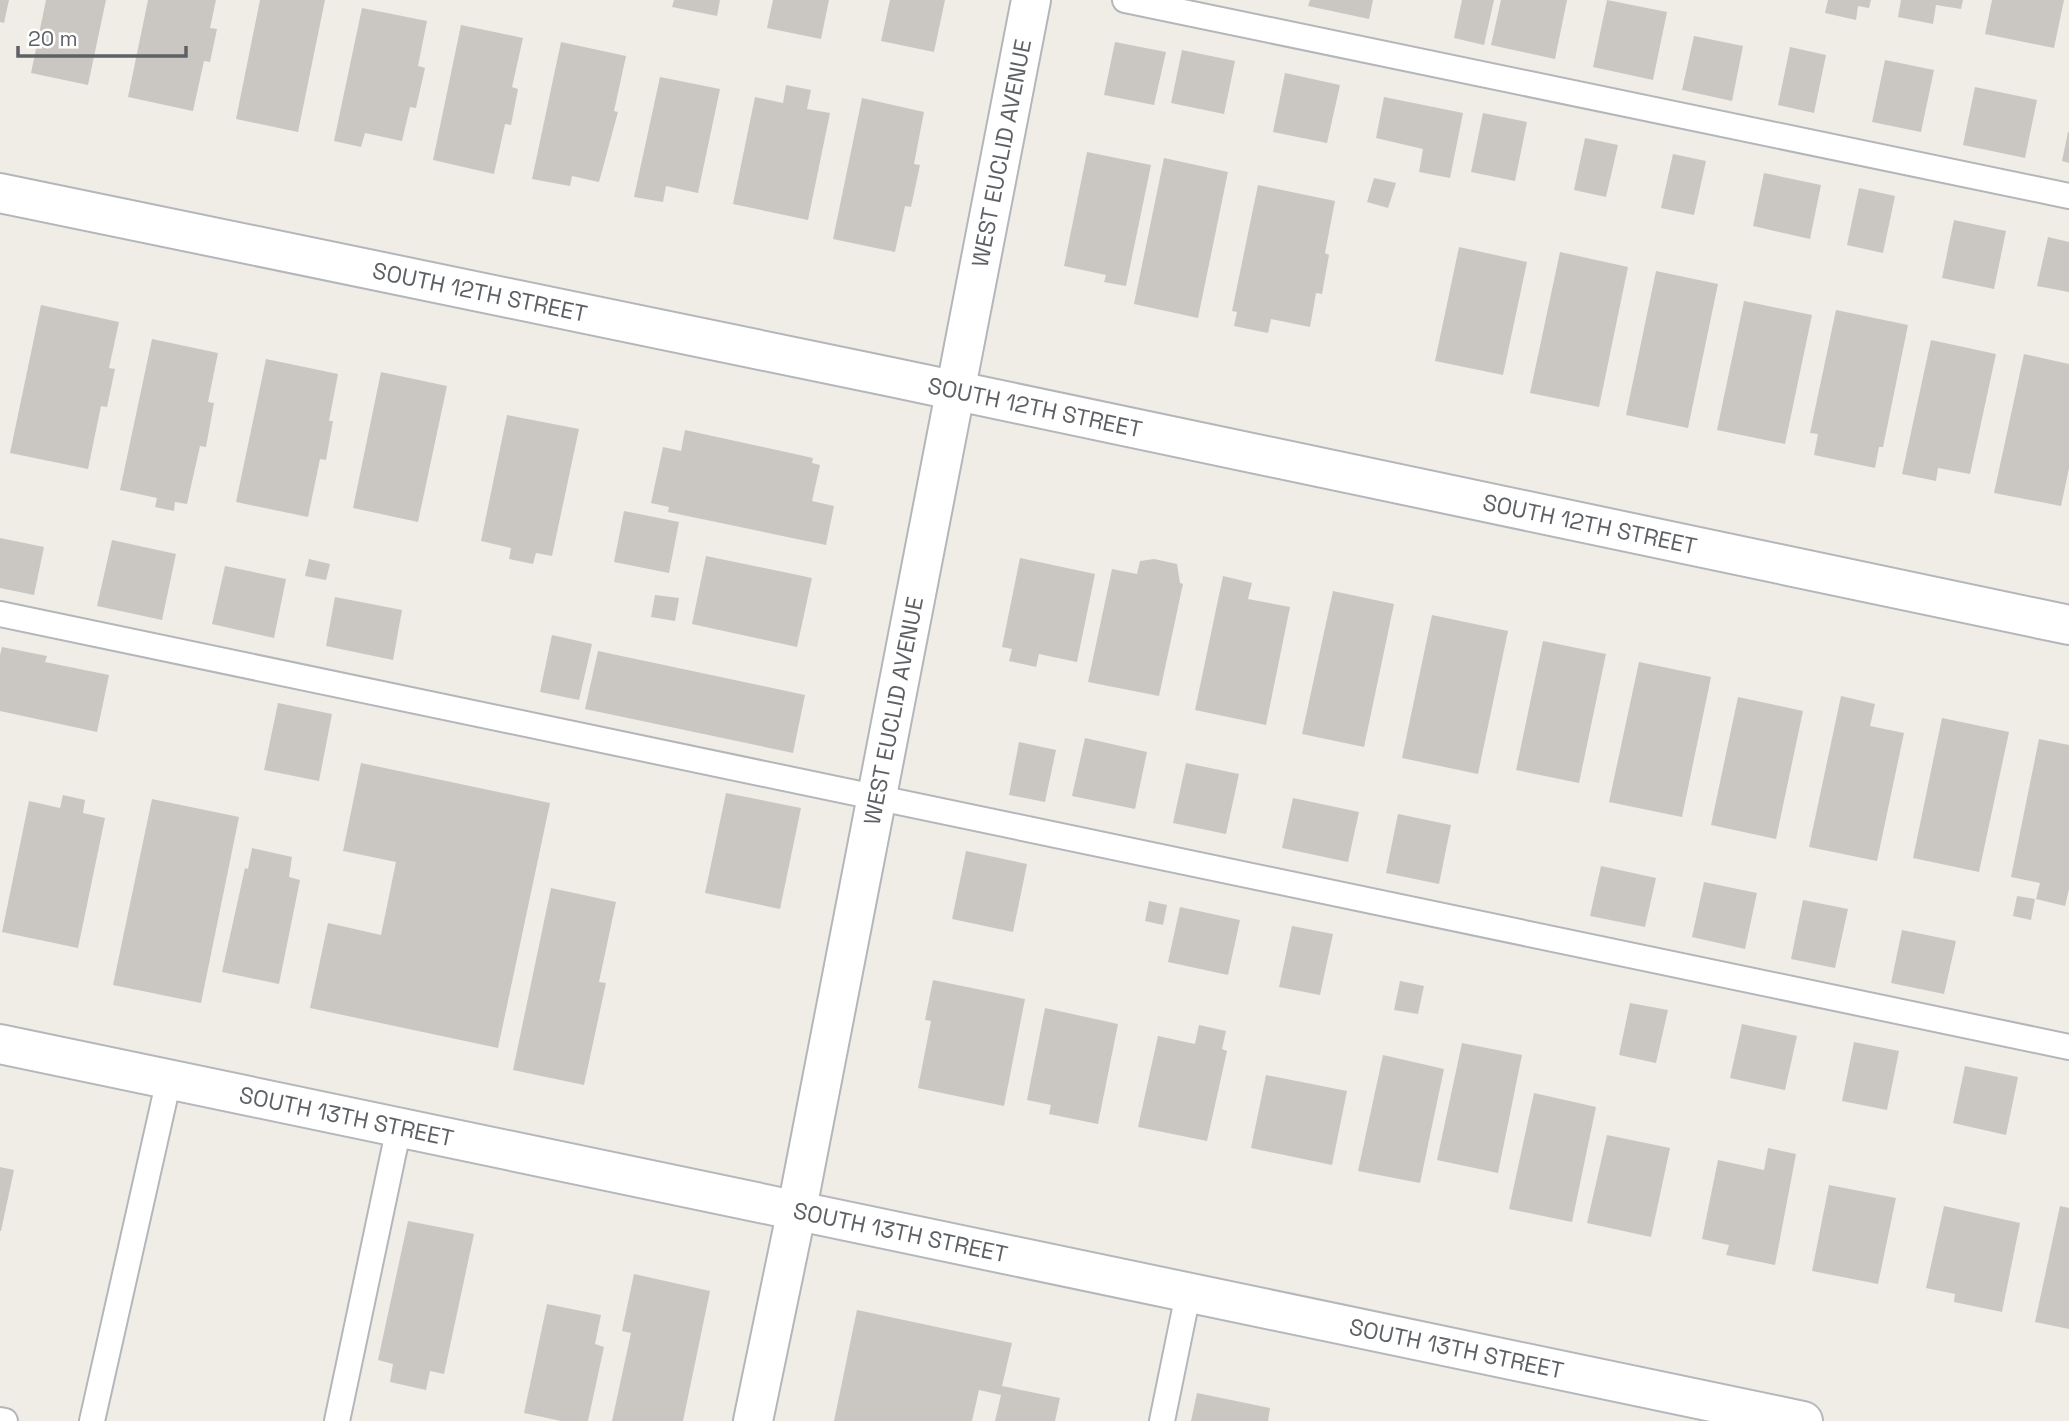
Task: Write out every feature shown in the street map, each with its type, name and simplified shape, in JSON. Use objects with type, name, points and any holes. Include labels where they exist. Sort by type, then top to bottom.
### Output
[{"type":"street","name":"WEST EUCLID AVENUE","points":[[753,1421],[797,1209],[1031,0]]},
{"type":"street","name":"SOUTH 12TH STREET","points":[[0,193],[2069,625]]},
{"type":"street","name":"SOUTH 13TH STREET","points":[[0,1044],[1803,1421]]},
{"type":"lane","points":[[1125,0],[2069,196]]},
{"type":"lane","points":[[0,614],[2069,1047]]},
{"type":"lane","points":[[92,1421],[169,1079]]},
{"type":"lane","points":[[338,1421],[399,1127]]},
{"type":"lane","points":[[1162,1421],[1188,1294]]},
{"type":"building","points":[[0,0],[9,0],[4,23],[0,22]]},
{"type":"building","points":[[46,0],[106,0],[88,85],[31,73]]},
{"type":"building","points":[[148,0],[216,0],[210,28],[217,29],[210,62],[204,61],[193,111],[128,97]]},
{"type":"building","points":[[260,0],[325,0],[298,132],[236,119]]},
{"type":"building","points":[[674,0],[720,0],[717,16],[672,7]]},
{"type":"building","points":[[773,0],[829,0],[821,39],[767,28]]},
{"type":"building","points":[[890,0],[945,0],[934,52],[881,41]]},
{"type":"building","points":[[1310,0],[1373,0],[1369,19],[1308,6]]},
{"type":"building","points":[[1462,0],[1494,0],[1484,45],[1454,38]]},
{"type":"building","points":[[1501,0],[1567,0],[1555,59],[1491,45]]},
{"type":"building","points":[[1607,0],[1667,12],[1653,80],[1593,67]]},
{"type":"building","points":[[1828,0],[1871,0],[1869,8],[1858,6],[1856,20],[1825,13]]},
{"type":"building","points":[[1901,0],[1963,0],[1961,9],[1936,5],[1933,24],[1898,17]]},
{"type":"building","points":[[1992,0],[2064,0],[2054,48],[1985,34]]},
{"type":"building","points":[[362,8],[427,21],[418,66],[425,68],[416,108],[410,107],[402,141],[365,133],[361,147],[334,141]]},
{"type":"building","points":[[461,25],[523,38],[512,87],[518,89],[511,125],[505,124],[494,174],[433,160]]},
{"type":"building","points":[[1694,36],[1743,46],[1732,101],[1682,90]]},
{"type":"building","points":[[561,42],[626,56],[614,111],[618,112],[599,182],[572,176],[570,186],[532,179]]},
{"type":"building","points":[[1115,42],[1166,52],[1154,105],[1104,95]]},
{"type":"building","points":[[1790,47],[1826,55],[1814,113],[1778,105]]},
{"type":"building","points":[[1182,50],[1235,61],[1224,114],[1171,103]]},
{"type":"building","points":[[1885,60],[1934,70],[1921,132],[1872,122]]},
{"type":"building","points":[[1285,73],[1340,85],[1327,143],[1273,132]]},
{"type":"building","points":[[660,77],[720,89],[698,193],[666,186],[663,202],[634,197]]},
{"type":"building","points":[[786,85],[811,90],[807,109],[830,113],[808,220],[733,204],[755,97],[783,103]]},
{"type":"building","points":[[1975,87],[2037,100],[2025,158],[1963,145]]},
{"type":"building","points":[[1384,97],[1463,113],[1450,178],[1419,172],[1423,149],[1376,138]]},
{"type":"building","points":[[862,98],[924,112],[914,164],[920,165],[911,207],[905,206],[895,252],[833,239]]},
{"type":"building","points":[[1483,113],[1527,122],[1515,181],[1471,172]]},
{"type":"building","points":[[2069,132],[2069,163],[2062,161]]},
{"type":"building","points":[[1585,138],[1618,145],[1606,197],[1574,190]]},
{"type":"building","points":[[1087,152],[1151,165],[1126,286],[1104,282],[1106,275],[1064,266]]},
{"type":"building","points":[[1673,154],[1706,161],[1694,215],[1661,208]]},
{"type":"building","points":[[1164,158],[1228,172],[1198,318],[1134,304]]},
{"type":"building","points":[[1764,173],[1821,185],[1810,239],[1753,226]]},
{"type":"building","points":[[1374,178],[1396,183],[1388,208],[1367,202]]},
{"type":"building","points":[[1258,185],[1335,201],[1325,253],[1329,255],[1322,294],[1316,293],[1310,327],[1271,319],[1268,333],[1234,326],[1237,312],[1232,311]]},
{"type":"building","points":[[1859,188],[1895,196],[1883,253],[1847,245]]},
{"type":"building","points":[[1954,220],[2006,231],[1994,289],[1942,278]]},
{"type":"building","points":[[2048,237],[2069,242],[2069,292],[2037,286]]},
{"type":"building","points":[[1459,247],[1527,262],[1503,375],[1435,361]]},
{"type":"building","points":[[1560,252],[1628,267],[1599,407],[1530,393]]},
{"type":"building","points":[[1656,271],[1718,284],[1688,428],[1626,415]]},
{"type":"building","points":[[1744,301],[1812,315],[1785,444],[1717,430]]},
{"type":"building","points":[[41,305],[119,322],[109,368],[115,369],[107,407],[101,406],[88,469],[10,453]]},
{"type":"building","points":[[1836,310],[1908,325],[1883,447],[1879,447],[1875,468],[1814,455],[1818,434],[1810,433]]},
{"type":"building","points":[[152,339],[218,353],[208,402],[214,403],[206,447],[200,446],[187,504],[175,502],[174,511],[155,507],[157,498],[120,490]]},
{"type":"building","points":[[1931,340],[1996,354],[1970,474],[1938,468],[1936,481],[1902,474]]},
{"type":"building","points":[[2024,354],[2069,364],[2069,468],[2061,506],[1994,493]]},
{"type":"building","points":[[266,359],[338,374],[329,421],[333,421],[326,460],[320,459],[308,517],[236,502]]},
{"type":"building","points":[[381,372],[447,386],[418,522],[353,508]]},
{"type":"building","points":[[507,415],[579,429],[552,556],[536,553],[533,564],[509,559],[511,548],[481,541]]},
{"type":"building","points":[[685,430],[813,458],[812,463],[820,465],[812,501],[834,506],[826,545],[668,512],[669,507],[651,503],[663,447],[681,451]]},
{"type":"building","points":[[624,511],[679,522],[669,573],[614,562]]},
{"type":"building","points":[[0,538],[44,547],[34,595],[0,588]]},
{"type":"building","points":[[112,540],[176,554],[162,620],[97,606]]},
{"type":"building","points":[[706,556],[812,578],[797,647],[692,624]]},
{"type":"building","points":[[1020,558],[1095,574],[1077,662],[1039,654],[1036,667],[1009,661],[1012,649],[1002,647]]},
{"type":"building","points":[[309,559],[330,564],[326,580],[305,576]]},
{"type":"building","points":[[1154,559],[1177,564],[1180,583],[1183,584],[1159,696],[1088,682],[1112,569],[1137,574],[1140,561]]},
{"type":"building","points":[[225,566],[286,579],[274,638],[212,624]]},
{"type":"building","points":[[1223,576],[1252,583],[1248,599],[1290,607],[1266,725],[1195,710]]},
{"type":"building","points":[[1333,591],[1394,604],[1364,747],[1302,734]]},
{"type":"building","points":[[655,595],[679,598],[675,621],[651,617]]},
{"type":"building","points":[[335,597],[402,610],[393,660],[326,646]]},
{"type":"building","points":[[1432,615],[1508,631],[1478,774],[1402,758]]},
{"type":"building","points":[[552,635],[592,644],[579,700],[540,692]]},
{"type":"building","points":[[1543,641],[1606,654],[1579,783],[1516,770]]},
{"type":"building","points":[[2,647],[47,656],[45,662],[109,675],[97,732],[0,711]]},
{"type":"building","points":[[598,651],[805,695],[793,753],[585,709]]},
{"type":"building","points":[[1639,662],[1711,677],[1682,817],[1609,802]]},
{"type":"building","points":[[1841,696],[1875,704],[1870,726],[1904,733],[1877,861],[1809,847]]},
{"type":"building","points":[[1738,697],[1803,711],[1776,839],[1711,825]]},
{"type":"building","points":[[278,703],[332,714],[319,781],[264,770]]},
{"type":"building","points":[[1942,718],[2009,732],[1979,872],[1913,858]]},
{"type":"building","points":[[1085,738],[1147,752],[1135,809],[1072,796]]},
{"type":"building","points":[[2039,739],[2069,745],[2069,889],[2065,906],[2036,899],[2040,883],[2011,877]]},
{"type":"building","points":[[1019,742],[1056,750],[1045,802],[1009,795]]},
{"type":"building","points":[[361,763],[550,803],[498,1048],[310,1008],[328,923],[381,935],[396,862],[343,851]]},
{"type":"building","points":[[1186,763],[1239,774],[1226,834],[1173,823]]},
{"type":"building","points":[[726,793],[801,808],[780,909],[705,893]]},
{"type":"building","points":[[63,795],[85,800],[83,813],[105,818],[78,948],[2,932],[29,801],[60,808]]},
{"type":"building","points":[[1293,798],[1359,812],[1348,862],[1282,848]]},
{"type":"building","points":[[152,799],[239,817],[201,1003],[113,985]]},
{"type":"building","points":[[1398,814],[1451,825],[1439,884],[1386,873]]},
{"type":"building","points":[[252,848],[292,857],[289,877],[300,880],[279,984],[222,972],[245,868],[248,869]]},
{"type":"building","points":[[966,851],[1027,864],[1013,932],[952,919]]},
{"type":"building","points":[[1601,866],[1656,878],[1645,927],[1590,916]]},
{"type":"building","points":[[1704,882],[1757,893],[1745,949],[1692,937]]},
{"type":"building","points":[[551,888],[616,902],[599,982],[606,983],[584,1085],[513,1070]]},
{"type":"building","points":[[2017,896],[2035,899],[2031,920],[2013,916]]},
{"type":"building","points":[[1803,900],[1848,909],[1835,968],[1791,959]]},
{"type":"building","points":[[1149,901],[1167,905],[1163,925],[1145,921]]},
{"type":"building","points":[[1180,907],[1240,920],[1228,975],[1168,962]]},
{"type":"building","points":[[1292,926],[1333,934],[1320,995],[1279,987]]},
{"type":"building","points":[[1902,930],[1956,941],[1944,994],[1891,983]]},
{"type":"building","points":[[933,980],[1025,999],[1004,1106],[918,1088],[931,1021],[925,1020]]},
{"type":"building","points":[[1400,981],[1424,986],[1418,1014],[1394,1010]]},
{"type":"building","points":[[1630,1003],[1668,1010],[1656,1063],[1619,1055]]},
{"type":"building","points":[[1045,1008],[1118,1024],[1098,1124],[1049,1114],[1051,1105],[1027,1100]]},
{"type":"building","points":[[1742,1024],[1797,1036],[1785,1090],[1730,1078]]},
{"type":"building","points":[[1199,1025],[1226,1031],[1222,1049],[1227,1051],[1207,1141],[1138,1127],[1158,1036],[1195,1044]]},
{"type":"building","points":[[1854,1042],[1899,1051],[1887,1110],[1842,1101]]},
{"type":"building","points":[[1462,1043],[1522,1055],[1498,1173],[1437,1160]]},
{"type":"building","points":[[1383,1055],[1444,1069],[1420,1183],[1358,1171]]},
{"type":"building","points":[[1965,1066],[2018,1077],[2006,1135],[1953,1123]]},
{"type":"building","points":[[1266,1075],[1347,1091],[1332,1165],[1251,1148]]},
{"type":"building","points":[[1534,1093],[1596,1107],[1572,1222],[1509,1209]]},
{"type":"building","points":[[1607,1135],[1670,1148],[1651,1237],[1587,1223]]},
{"type":"building","points":[[1768,1148],[1796,1154],[1775,1265],[1726,1255],[1729,1245],[1702,1239],[1718,1160],[1764,1170]]},
{"type":"building","points":[[0,1167],[14,1170],[1,1231],[0,1231]]},
{"type":"building","points":[[1829,1185],[1896,1198],[1878,1284],[1812,1271]]},
{"type":"building","points":[[1944,1206],[2020,1223],[2002,1312],[1954,1302],[1955,1294],[1926,1288]]},
{"type":"building","points":[[2060,1206],[2069,1208],[2069,1329],[2035,1322]]},
{"type":"building","points":[[408,1221],[474,1234],[444,1374],[430,1371],[426,1390],[390,1382],[393,1364],[378,1360]]},
{"type":"building","points":[[634,1274],[710,1291],[683,1421],[612,1421],[631,1333],[622,1331]]},
{"type":"building","points":[[547,1304],[601,1315],[595,1344],[604,1347],[588,1421],[561,1421],[524,1413]]},
{"type":"building","points":[[857,1310],[1012,1343],[1002,1386],[1060,1398],[1055,1421],[995,1421],[1001,1395],[979,1390],[972,1421],[834,1421]]},
{"type":"building","points":[[1197,1393],[1270,1408],[1268,1421],[1191,1421]]}]
